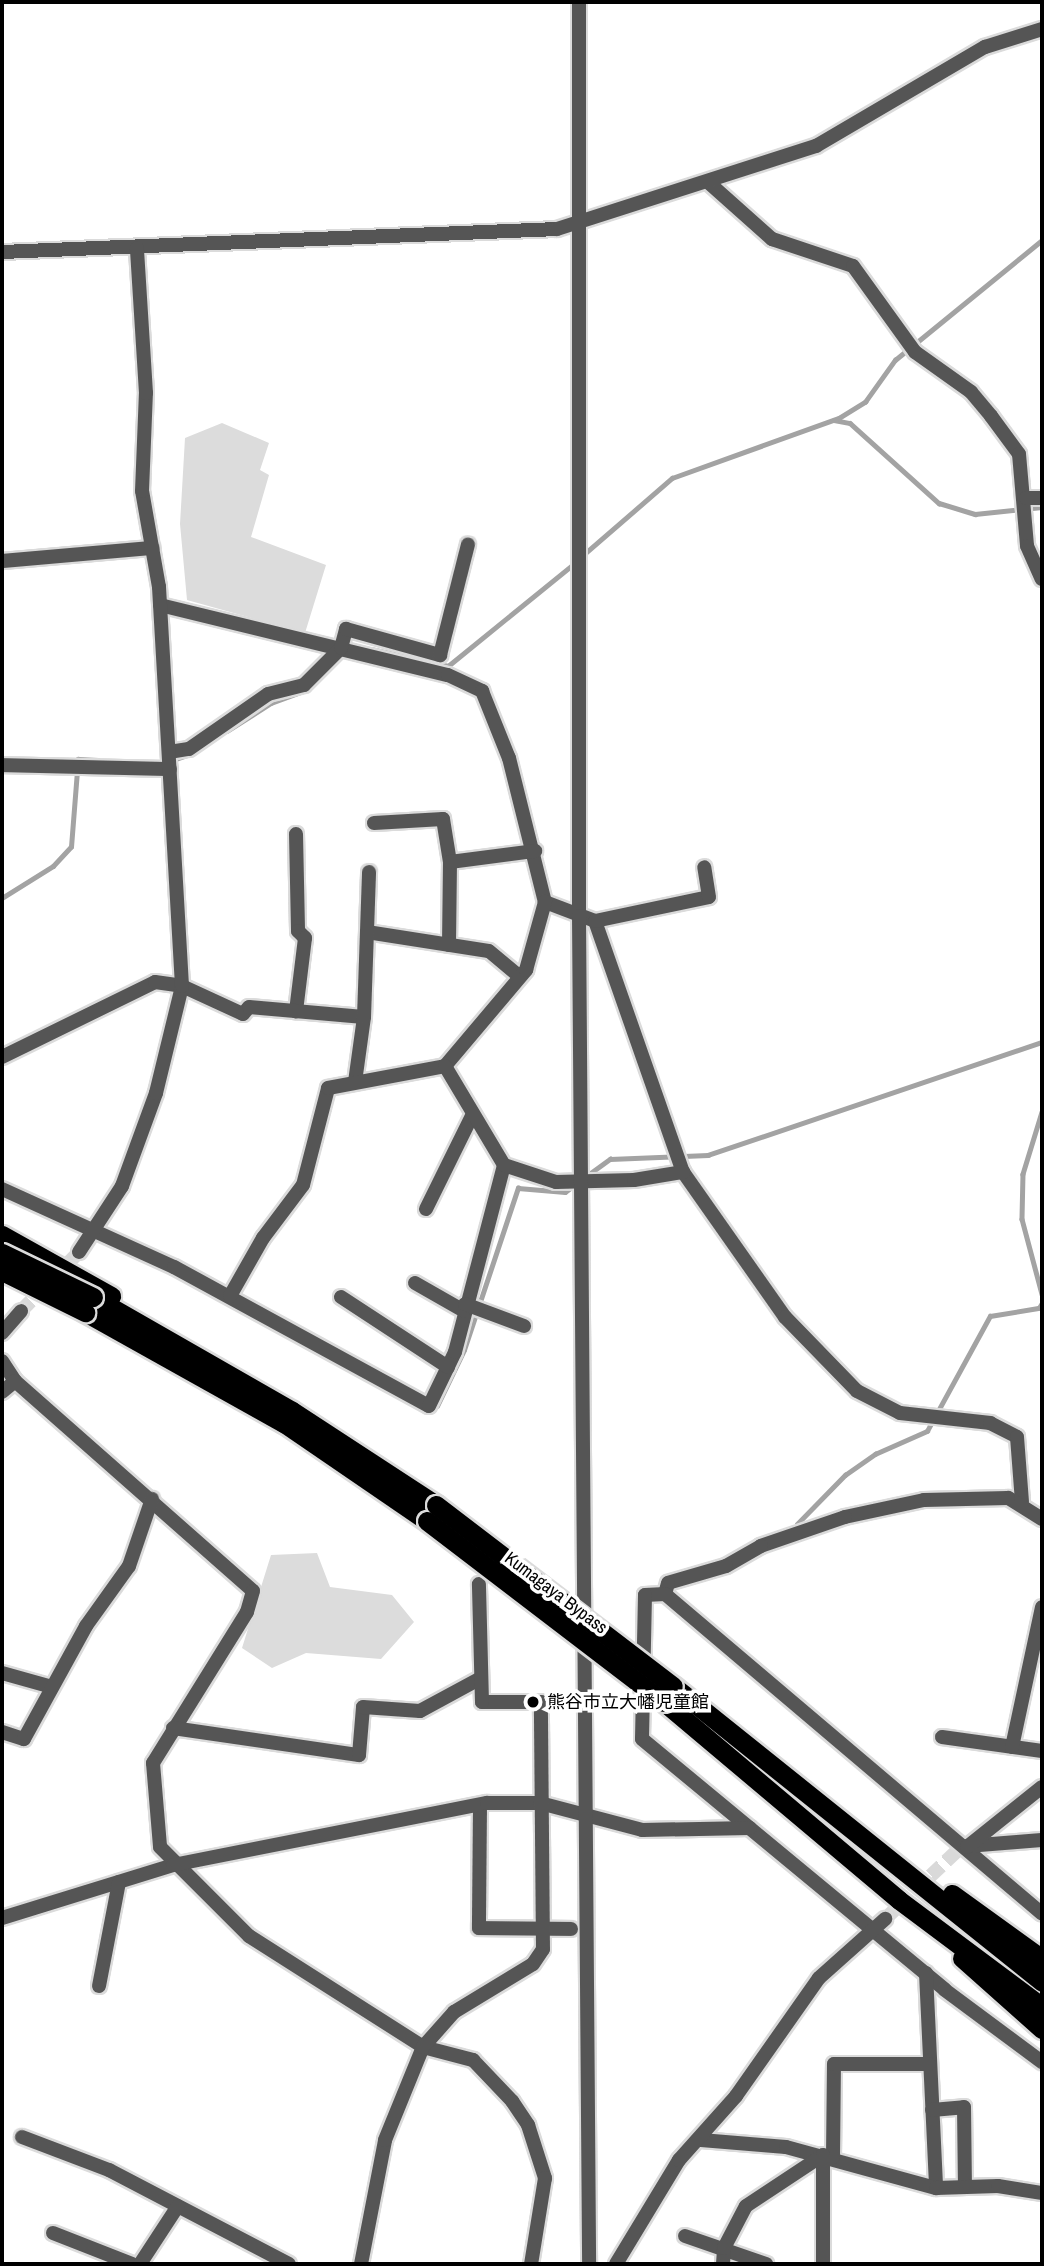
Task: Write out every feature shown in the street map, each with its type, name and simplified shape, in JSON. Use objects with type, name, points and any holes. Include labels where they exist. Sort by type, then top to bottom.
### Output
[{"type":"highway","points":[[2,1235],[180,1336],[228,1373]]},
{"type":"highway","points":[[2,1253],[89,1305]]},
{"type":"highway","points":[[2,1271],[89,1305]]},
{"type":"highway","name":"Kumagaya Bypass","points":[[2,1278],[89,1305],[228,1373],[431,1513],[1042,1982]]},
{"type":"highway","name":"Kumagaya Bypass","points":[[89,1305],[431,1513]]},
{"type":"highway","name":"Kumagaya Bypass","points":[[668,1694],[899,1900],[1042,2007]]},
{"type":"highway","points":[[830,1817],[1042,1959]]},
{"type":"highway","points":[[899,1900],[1042,2029]]},
{"type":"street","points":[[579,2],[579,916],[584,1182],[589,2264]]},
{"type":"street","points":[[2,252],[137,248],[421,231],[513,232],[557,229],[579,219],[709,182],[816,146],[985,47],[1042,29]]},
{"type":"street","points":[[709,182],[772,239],[853,266],[913,348],[971,392],[1019,454],[1026,500],[1027,546],[1042,579]]},
{"type":"street","points":[[79,1252],[95,1232],[122,1186],[156,1093],[182,986],[160,605],[142,491],[146,393],[137,248]]},
{"type":"street","points":[[1026,500],[1042,498]]},
{"type":"street","points":[[169,752],[189,749],[268,694],[304,685],[341,648],[346,628],[440,655],[468,544]]},
{"type":"street","points":[[2,561],[152,548]]},
{"type":"street","points":[[160,605],[449,675],[482,691],[503,737],[535,851],[545,902],[520,977],[444,1066],[328,1088],[303,1185],[263,1238],[230,1296]]},
{"type":"street","points":[[2,765],[170,768]]},
{"type":"street","points":[[373,823],[443,818],[450,862],[449,945]]},
{"type":"street","points":[[296,834],[298,931],[305,938],[296,1011]]},
{"type":"street","points":[[450,862],[535,851]]},
{"type":"street","points":[[545,902],[595,921],[709,897],[704,867]]},
{"type":"street","points":[[355,1082],[364,1017],[369,872]]},
{"type":"street","points":[[595,921],[682,1169],[785,1317],[830,1368],[878,1404],[923,1416],[990,1423],[1017,1437],[1022,1502]]},
{"type":"street","points":[[367,932],[489,951],[520,977]]},
{"type":"street","points":[[2,1057],[155,982],[182,986],[243,1014],[249,1007],[364,1017]]},
{"type":"street","points":[[444,1066],[504,1165],[566,1182],[682,1169]]},
{"type":"street","points":[[426,1209],[473,1114]]},
{"type":"street","points":[[2,1189],[230,1296],[429,1406],[448,1367],[504,1165]]},
{"type":"street","points":[[415,1283],[465,1308],[524,1326]]},
{"type":"street","points":[[341,1297],[448,1367]]},
{"type":"street","points":[[2,1361],[15,1381],[152,1499],[253,1591],[247,1612],[153,1763],[160,1847],[173,1866],[249,1936],[423,2047],[473,2060],[528,2125],[545,2178],[531,2264]]},
{"type":"street","points":[[2,1392],[15,1381]]},
{"type":"street","points":[[665,1594],[668,1583],[845,1517],[968,1496],[1022,1502],[1042,1519]]},
{"type":"street","points":[[2,1732],[24,1739],[52,1687],[129,1566],[152,1499]]},
{"type":"street","points":[[360,2264],[385,2140],[423,2047],[454,2012],[533,1964],[543,1949],[541,1702],[482,1702],[479,1584]]},
{"type":"street","points":[[1042,1914],[665,1594],[645,1595],[642,1739],[750,1828],[880,1924],[926,1973],[1042,2062]]},
{"type":"street","points":[[1012,1747],[1042,1607]]},
{"type":"street","points":[[2,1673],[52,1687]]},
{"type":"street","points":[[173,1728],[359,1755],[363,1707],[420,1712],[481,1678]]},
{"type":"street","points":[[942,1737],[1042,1751]]},
{"type":"street","points":[[963,1848],[1042,1787]]},
{"type":"street","points":[[2,1918],[173,1866],[480,1805],[540,1803],[642,1830],[750,1828]]},
{"type":"street","points":[[480,1805],[479,1928],[571,1929]]},
{"type":"street","points":[[963,1848],[1042,1840]]},
{"type":"street","points":[[99,1986],[119,1882]]},
{"type":"street","points":[[616,2264],[679,2160],[701,2140],[819,1978],[880,1924]]},
{"type":"street","points":[[926,1973],[936,2188]]},
{"type":"street","points":[[823,2264],[834,2064],[929,2064]]},
{"type":"street","points":[[932,2110],[964,2107],[965,2187]]},
{"type":"street","points":[[22,2137],[109,2170],[289,2264]]},
{"type":"street","points":[[701,2140],[828,2156],[936,2188],[965,2187],[1042,2193]]},
{"type":"street","points":[[723,2264],[724,2248],[746,2206],[828,2156]]},
{"type":"street","points":[[140,2264],[178,2206]]},
{"type":"street","points":[[53,2233],[132,2264]]},
{"type":"street","points":[[685,2236],[766,2264]]},
{"type":"shaded area","points":[[222,423],[269,443],[260,470],[269,475],[251,537],[326,565],[305,633],[187,600],[180,524],[185,438]]},
{"type":"shaded area","points":[[317,1553],[330,1587],[392,1595],[414,1622],[381,1659],[306,1653],[272,1668],[242,1648],[271,1555]]},
{"type":"waterway","points":[[582,556],[672,478],[839,418],[865,402],[895,360],[1042,240]]},
{"type":"waterway","points":[[834,420],[850,423],[939,503],[975,514],[1042,507]]},
{"type":"waterway","points":[[371,649],[448,666],[576,562]]},
{"type":"waterway","points":[[227,731],[271,703],[309,689]]},
{"type":"waterway","points":[[173,760],[193,753]]},
{"type":"waterway","points":[[2,898],[53,866],[71,847],[78,759],[98,760]]},
{"type":"waterway","points":[[585,1177],[610,1159],[708,1155],[1042,1042]]},
{"type":"waterway","points":[[1042,1112],[1023,1174],[1022,1219],[1042,1294]]},
{"type":"waterway","points":[[437,1406],[464,1350],[518,1188],[565,1192],[573,1186]]},
{"type":"waterway","points":[[797,1524],[845,1475],[875,1454],[927,1431],[990,1316],[1039,1308],[1042,1303]]},
{"type":"tunnel","points":[[21,1311],[79,1252]]},
{"type":"tunnel","points":[[885,1919],[959,1849]]},
{"type":"place","name":"熊谷市立大幡児童館","points":[[533,1702]]}]
